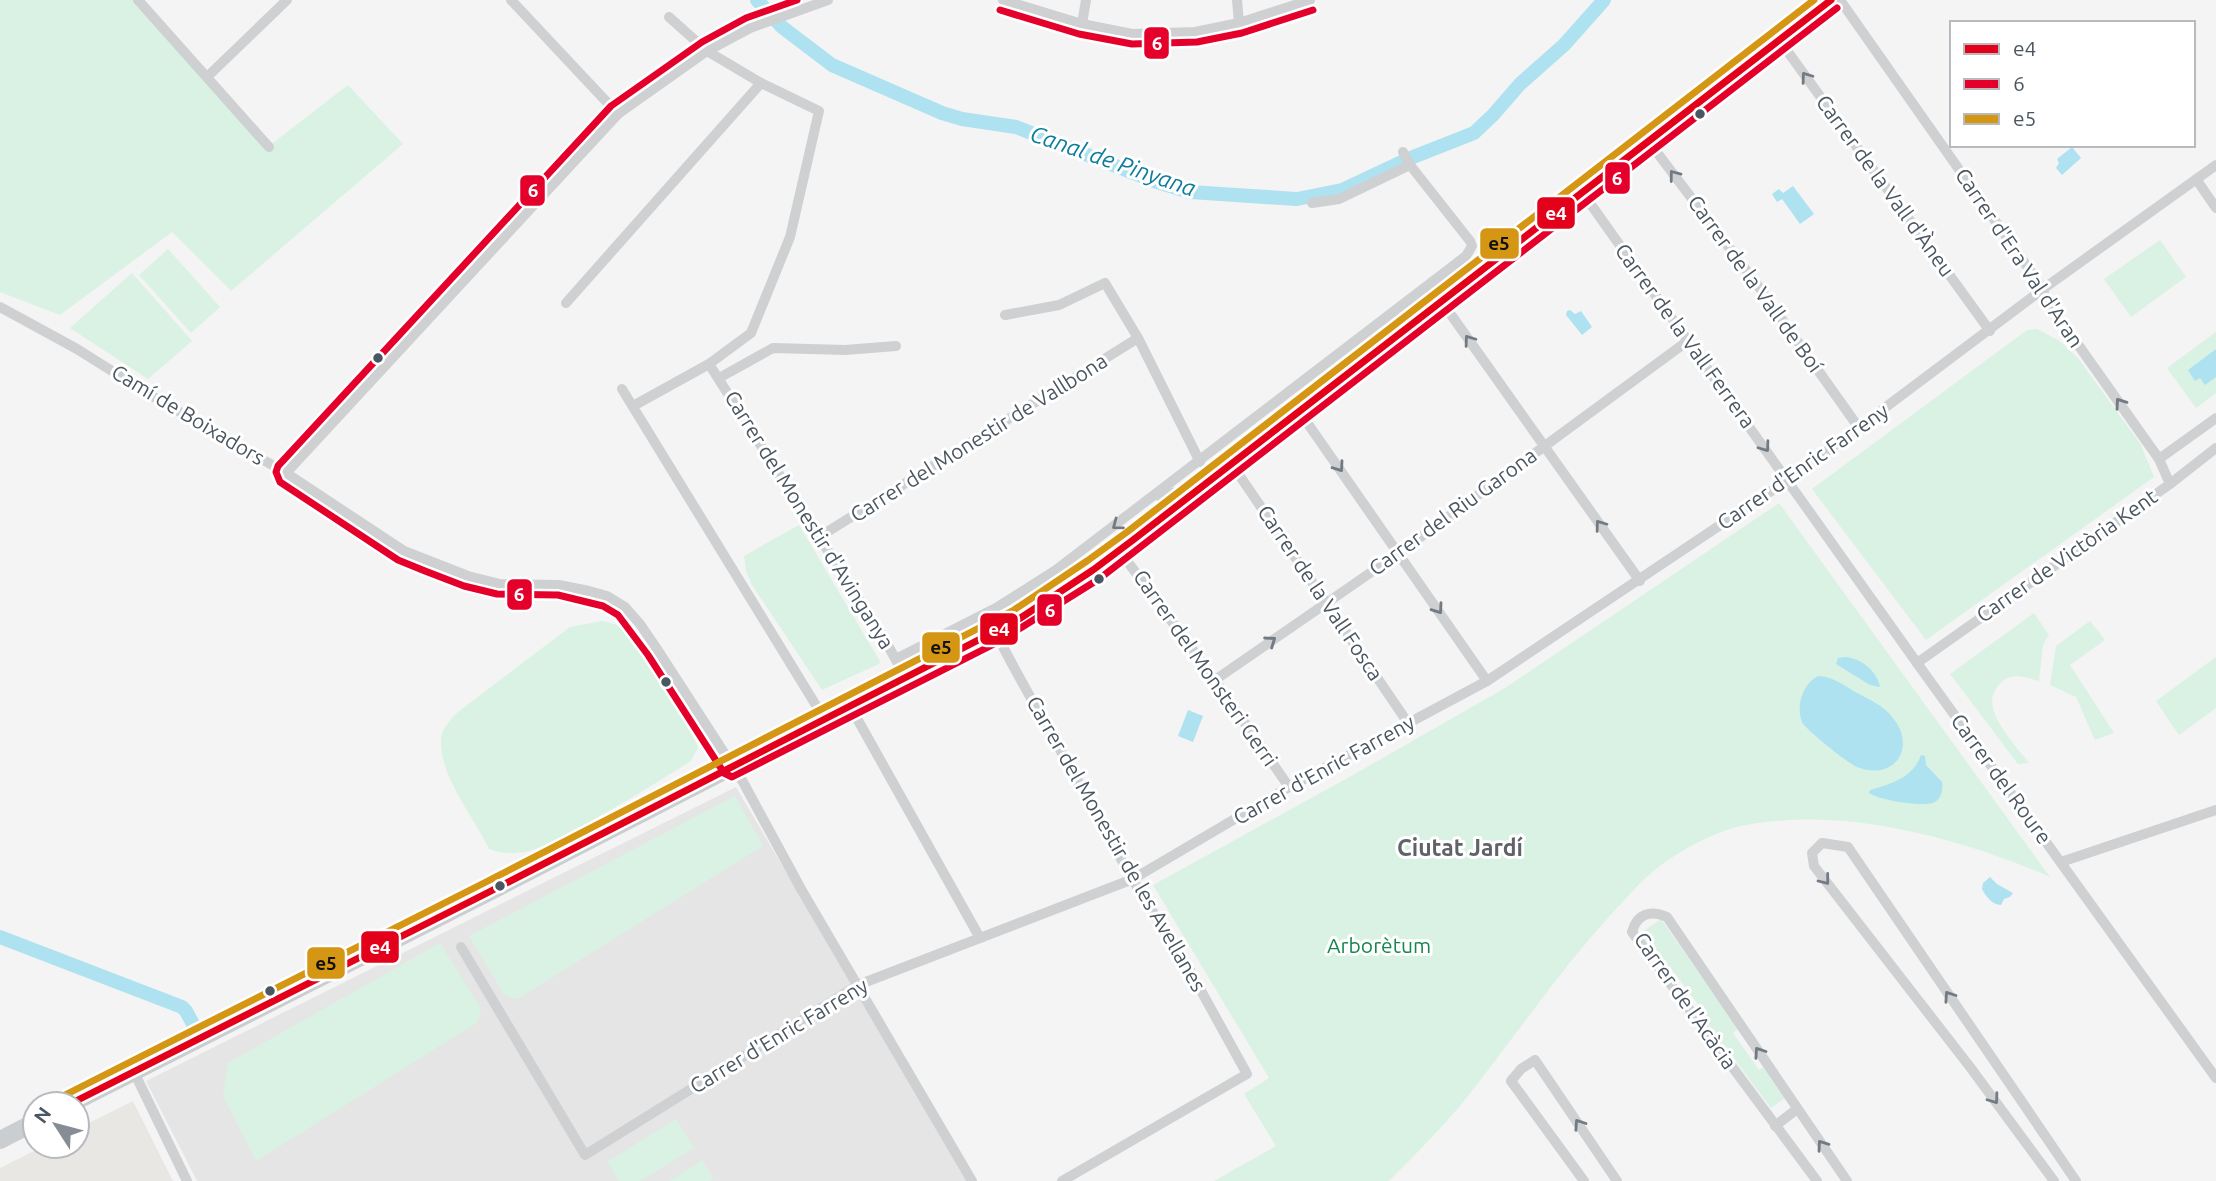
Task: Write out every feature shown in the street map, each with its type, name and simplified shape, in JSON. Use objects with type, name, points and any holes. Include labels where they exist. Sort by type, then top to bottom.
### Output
[{"type":"main road","points":[[91,1094],[825,720],[995,632],[1060,592],[1119,550],[1472,279],[1831,0]]},
{"type":"main road","points":[[0,1140],[21,1129]]},
{"type":"street","points":[[138,0],[269,147]]},
{"type":"street","points":[[207,77],[287,0]]},
{"type":"street","points":[[511,0],[618,114]]},
{"type":"street","points":[[286,473],[618,114],[707,51],[770,20],[828,0]]},
{"type":"street","points":[[1003,0],[1082,23],[1132,34],[1195,32],[1239,23],[1310,0]]},
{"type":"street","points":[[1082,23],[1086,0]]},
{"type":"street","points":[[1237,0],[1239,23]]},
{"type":"street","name":"Carrer d'Era Val d'Aran","points":[[1840,0],[2159,459],[2170,484]]},
{"type":"street","points":[[633,406],[709,364],[751,333],[790,237],[819,111],[761,83],[707,51],[669,17]]},
{"type":"street","name":"Carrer de la Vall d'Àneu","points":[[1780,41],[1990,331]]},
{"type":"street","points":[[566,303],[761,83]]},
{"type":"street","name":"Carrer de la Vall de Boí","points":[[1649,142],[1759,287],[1859,428]]},
{"type":"street","points":[[896,659],[1019,595],[1056,570],[1155,497],[1470,252],[1470,241],[1410,165],[1403,152]]},
{"type":"street","points":[[1312,203],[1339,199],[1410,165]]},
{"type":"street","name":"Carrer d'Enric Farreny","points":[[461,947],[585,1155],[858,985],[1133,879],[1289,787],[1487,681],[1787,480],[2043,289],[2216,165]]},
{"type":"street","points":[[2196,179],[2216,208]]},
{"type":"street","name":"Carrer de la Vall Ferrera","points":[[1583,192],[1787,480]]},
{"type":"street","points":[[1432,282],[1472,279]]},
{"type":"street","points":[[1005,315],[1059,305],[1105,283],[1138,338],[1200,462]]},
{"type":"street","points":[[1442,302],[1640,581]]},
{"type":"street","name":"Camí de Boixadors","points":[[0,307],[77,349],[147,393],[286,473],[404,551],[468,576],[500,584],[559,585],[607,596],[625,607],[645,632],[733,766],[801,889],[972,1181]]},
{"type":"street","name":"Carrer del Monestir de Vallbona","points":[[819,537],[1138,338]]},
{"type":"street","name":"Carrer del Riu Garona","points":[[1215,680],[1399,553],[1689,340]]},
{"type":"street","points":[[719,378],[773,348],[845,350],[896,346]]},
{"type":"street","name":"Carrer del Monestir d'Avinganya","points":[[709,364],[906,678]]},
{"type":"street","points":[[622,389],[825,720]]},
{"type":"street","points":[[1299,411],[1487,681]]},
{"type":"street","name":"Carrer de Victòria Kent","points":[[2159,459],[2216,418]]},
{"type":"street","name":"Carrer de Victòria Kent","points":[[1917,663],[2170,484],[2216,448]]},
{"type":"street","name":"Carrer de la Vall Fosca","points":[[1231,463],[1408,723]]},
{"type":"street","name":"Carrer del Roure","points":[[1787,480],[2216,1078]]},
{"type":"street","points":[[1155,497],[1201,487]]},
{"type":"street","name":"Carrer del Monsteri Gerri","points":[[1119,550],[1215,680],[1289,787]]},
{"type":"street","name":"Carrer del Monestir de les Avellanes","points":[[986,613],[1133,879],[1173,940],[1247,1074],[1062,1181]]},
{"type":"street","points":[[850,706],[980,938]]},
{"type":"street","points":[[2061,862],[2216,810]]},
{"type":"street","points":[[2054,1181],[1970,1066],[1814,866],[1812,853],[1822,843],[1848,847],[2076,1181]]},
{"type":"street","name":"Carrer de l'Acàcia","points":[[1818,1181],[1632,932],[1634,924],[1644,915],[1656,912],[1668,917],[1847,1181]]},
{"type":"street","points":[[1970,1066],[1987,1053]]},
{"type":"street","points":[[1584,1181],[1511,1081],[1521,1069],[1535,1060],[1617,1181]]},
{"type":"street","points":[[134,1072],[187,1181]]},
{"type":"street","points":[[1775,1126],[1797,1109]]},
{"type":"shaded area","points":[[736,787],[968,1181],[197,1181],[146,1081]]},
{"type":"shaded area","points":[[133,1101],[173,1181],[0,1181],[0,1168],[21,1158],[21,1160],[91,1160],[91,1122]]},
{"type":"green space","points":[[0,0],[138,0],[269,146],[348,85],[403,144],[231,291],[172,232],[60,315],[0,292]]},
{"type":"green space","points":[[2160,240],[2186,277],[2131,317],[2104,279]]},
{"type":"green space","points":[[168,249],[220,307],[191,333],[139,275]]},
{"type":"green space","points":[[132,273],[192,341],[148,379],[70,328]]},
{"type":"green space","points":[[2037,329],[2058,340],[2078,358],[2141,445],[2154,477],[1926,640],[1812,489],[2027,330]]},
{"type":"green space","points":[[2216,332],[2216,393],[2196,408],[2167,368]]},
{"type":"green space","name":"Arborètum","points":[[1779,503],[2050,877],[1977,849],[1896,828],[1856,822],[1815,819],[1775,821],[1726,830],[1679,853],[1636,887],[1579,951],[1457,1109],[1389,1181],[1214,1181],[1276,1146],[1244,1094],[1269,1078],[1153,885],[1505,688]]},
{"type":"green space","points":[[799,525],[881,663],[822,690],[752,585],[746,571],[744,556]]},
{"type":"green space","points":[[2034,613],[2049,635],[2043,645],[2039,681],[2023,677],[2007,678],[1993,695],[1995,715],[2029,763],[2018,764],[1950,674]]},
{"type":"green space","points":[[602,621],[621,627],[634,638],[647,664],[682,715],[698,748],[691,761],[616,807],[549,843],[518,853],[489,849],[451,782],[442,753],[443,731],[458,712],[570,627]]},
{"type":"green space","points":[[2090,621],[2105,640],[2070,665],[2114,733],[2095,740],[2076,697],[2050,685],[2056,646]]},
{"type":"green space","points":[[2216,657],[2216,708],[2179,735],[2156,701]]},
{"type":"green space","points":[[735,796],[763,846],[517,999],[505,996],[469,936]]},
{"type":"green space","points":[[1661,919],[1738,1029],[1733,1033],[1759,1070],[1763,1067],[1785,1098],[1771,1108],[1707,1023],[1710,1020],[1670,967],[1666,969],[1639,934]]},
{"type":"green space","points":[[440,943],[481,1008],[478,1022],[256,1161],[223,1096],[228,1063]]},
{"type":"green space","points":[[676,1119],[694,1148],[640,1181],[619,1181],[607,1162]]},
{"type":"green space","points":[[702,1160],[714,1179],[670,1181]]},
{"type":"water","points":[[2072,147],[2081,158],[2062,175],[2056,168],[2059,163],[2057,159]]},
{"type":"water","points":[[1793,186],[1814,214],[1800,224],[1782,199],[1777,202],[1772,194],[1779,189],[1783,193]]},
{"type":"water","points":[[1570,310],[1575,314],[1581,311],[1592,327],[1582,335],[1566,315]]},
{"type":"water","points":[[2216,349],[2216,377],[2205,385],[2200,378],[2195,381],[2188,370]]},
{"type":"water","points":[[1845,657],[1867,666],[1876,676],[1880,687],[1870,685],[1836,664],[1838,658]]},
{"type":"water","points":[[1818,676],[1843,685],[1880,706],[1892,717],[1903,740],[1898,759],[1891,766],[1882,770],[1857,767],[1803,724],[1800,704],[1804,690]]},
{"type":"water","points":[[1188,710],[1203,716],[1193,742],[1178,736]]},
{"type":"water","points":[[1921,755],[1925,756],[1926,765],[1942,782],[1942,793],[1935,802],[1902,802],[1869,793],[1870,790],[1907,775]]},
{"type":"water","points":[[1990,877],[2013,893],[2004,899],[2001,905],[1992,902],[1982,889],[1983,883]]},
{"type":"waterway","name":"Canal de Pinyana","points":[[757,0],[782,27],[832,65],[942,113],[962,119],[1016,127],[1154,181],[1190,192],[1297,199],[1342,190],[1408,159],[1474,133],[1520,84],[1564,45],[1604,0]]},
{"type":"waterway","name":"Canal de Pinyana","points":[[0,937],[182,1007],[193,1024]]},
{"type":"transit line","name":"6","points":[[797,0],[746,18],[702,42],[611,106],[278,466],[276,472],[280,482],[398,560],[464,586],[497,594],[558,595],[603,606],[618,615],[648,655],[724,773],[732,777],[1000,641],[1099,579],[1837,8]]},
{"type":"transit line","name":"e5","points":[[75,1090],[1014,610],[1127,532],[1814,0]]},
{"type":"transit line","name":"e4","points":[[91,1093],[1019,619],[1133,540],[1831,0]]},
{"type":"transit line","name":"6","points":[[1000,10],[1079,34],[1132,44],[1197,42],[1242,33],[1313,10]]},
{"type":"district","name":"Ciutat Jardí","points":[[1460,848]]}]
